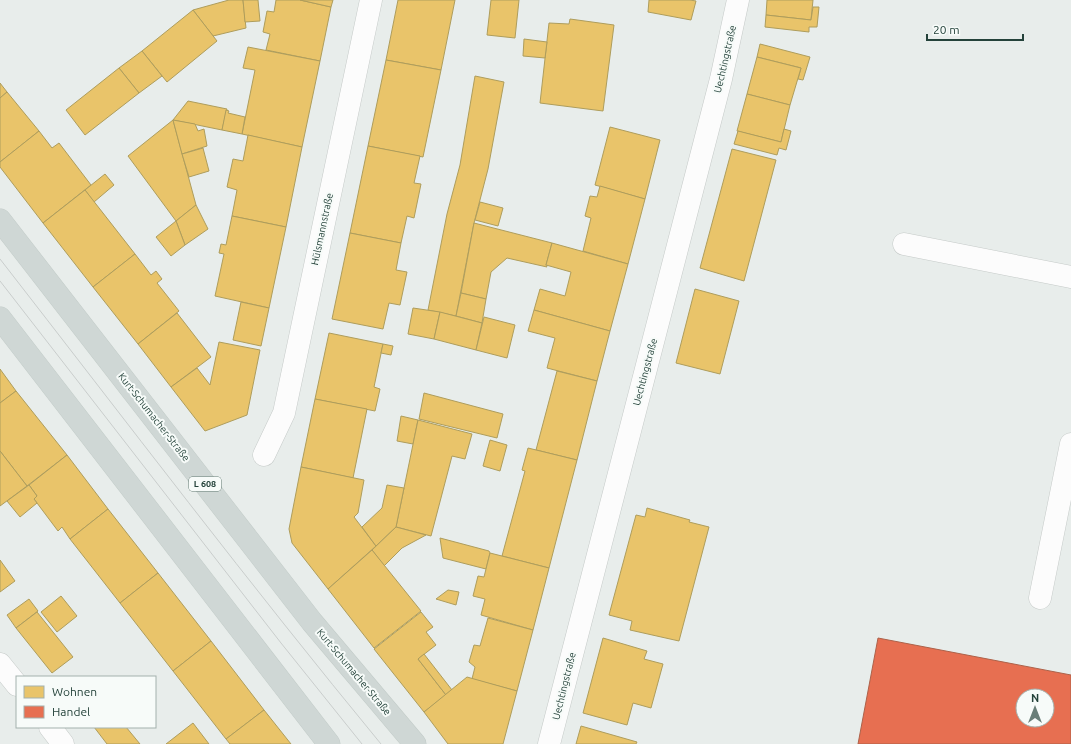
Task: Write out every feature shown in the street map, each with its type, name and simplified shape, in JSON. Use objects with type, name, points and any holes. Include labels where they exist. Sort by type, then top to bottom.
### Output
[{"type":"main road","name":"Kurt-Schumacher-Straße","points":[[0,220],[312,622],[415,744]]},
{"type":"main road","points":[[0,318],[329,744]]},
{"type":"street","name":"Hülsmannstraße","points":[[264,455],[284,413],[371,0]]},
{"type":"street","name":"Uechtingstraße","points":[[549,744],[721,79],[738,0]]},
{"type":"street","points":[[904,244],[1071,277]]},
{"type":"street","points":[[1040,598],[1071,444]]},
{"type":"street","points":[[0,664],[16,684]]},
{"type":"street","points":[[51,728],[64,744]]},
{"type":"building: Wohnen","points":[[229,0],[243,0],[246,28],[213,36],[193,10]]},
{"type":"building: Wohnen","points":[[243,0],[258,0],[260,21],[245,22]]},
{"type":"building: Wohnen","points":[[276,0],[300,0],[331,7],[320,61],[266,50],[270,34],[263,32],[267,11],[274,12]]},
{"type":"building: Wohnen","points":[[300,0],[333,0],[331,7]]},
{"type":"building: Wohnen","points":[[398,0],[455,0],[441,70],[386,60]]},
{"type":"building: Wohnen","points":[[491,0],[519,0],[515,38],[487,35]]},
{"type":"building: Wohnen","points":[[649,0],[696,1],[691,20],[648,12]]},
{"type":"building: Wohnen","points":[[767,0],[813,0],[811,20],[766,15]]},
{"type":"building: Wohnen","points":[[813,7],[819,7],[817,27],[809,27],[809,32],[765,27],[766,15],[811,20]]},
{"type":"building: Wohnen","points":[[193,10],[217,41],[167,82],[142,51]]},
{"type":"building: Wohnen","points":[[570,19],[614,25],[603,111],[540,103],[549,23],[569,24]]},
{"type":"building: Wohnen","points":[[524,39],[547,42],[545,58],[523,56]]},
{"type":"building: Wohnen","points":[[760,44],[810,57],[803,80],[798,79],[801,68],[757,57]]},
{"type":"building: Wohnen","points":[[248,47],[320,61],[302,147],[242,134],[255,70],[243,68]]},
{"type":"building: Wohnen","points":[[142,51],[162,76],[139,93],[119,68]]},
{"type":"building: Wohnen","points":[[757,57],[801,68],[790,105],[747,94]]},
{"type":"building: Wohnen","points":[[386,60],[441,70],[423,157],[368,146]]},
{"type":"building: Wohnen","points":[[119,68],[139,93],[85,135],[66,110]]},
{"type":"building: Wohnen","points":[[475,76],[504,82],[488,169],[474,223],[456,316],[428,310],[447,214],[460,165]]},
{"type":"building: Wohnen","points":[[0,83],[7,92],[0,98]]},
{"type":"building: Wohnen","points":[[7,92],[39,131],[0,162],[0,98]]},
{"type":"building: Wohnen","points":[[747,94],[790,105],[781,142],[737,131]]},
{"type":"building: Wohnen","points":[[188,101],[227,109],[222,130],[173,120]]},
{"type":"building: Wohnen","points":[[226,110],[229,111],[228,113],[245,117],[242,134],[222,130]]},
{"type":"building: Wohnen","points":[[173,120],[196,205],[176,221],[128,156]]},
{"type":"building: Wohnen","points":[[173,120],[195,124],[198,131],[204,129],[207,146],[182,154]]},
{"type":"building: Wohnen","points":[[610,127],[660,140],[645,199],[595,185]]},
{"type":"building: Wohnen","points":[[784,129],[791,131],[786,150],[779,148],[777,155],[734,144],[738,131],[781,142]]},
{"type":"building: Wohnen","points":[[39,131],[52,148],[59,143],[91,185],[43,223],[0,167],[0,162]]},
{"type":"building: Wohnen","points":[[248,135],[302,147],[286,227],[232,216],[237,190],[227,187],[233,159],[243,161]]},
{"type":"building: Wohnen","points":[[368,146],[420,156],[414,183],[421,184],[414,218],[407,216],[401,243],[350,233]]},
{"type":"building: Wohnen","points":[[203,148],[209,171],[189,177],[182,154]]},
{"type":"building: Wohnen","points":[[732,149],[776,160],[744,281],[700,268]]},
{"type":"building: Wohnen","points":[[105,174],[114,185],[94,202],[85,190]]},
{"type":"building: Wohnen","points":[[600,186],[645,199],[628,264],[583,251],[591,218],[585,216],[590,196],[597,197]]},
{"type":"building: Wohnen","points":[[85,190],[135,254],[93,287],[43,223]]},
{"type":"building: Wohnen","points":[[480,202],[503,208],[498,226],[475,220]]},
{"type":"building: Wohnen","points":[[196,205],[208,229],[185,245],[176,221]]},
{"type":"building: Wohnen","points":[[232,216],[286,227],[269,308],[215,296],[224,254],[219,253],[221,244],[226,245]]},
{"type":"building: Wohnen","points":[[176,221],[185,245],[171,256],[156,237]]},
{"type":"building: Wohnen","points":[[474,223],[552,243],[546,265],[547,267],[507,258],[491,272],[486,299],[461,293]]},
{"type":"building: Wohnen","points":[[350,233],[401,243],[396,270],[407,272],[400,305],[389,303],[383,329],[332,319]]},
{"type":"building: Wohnen","points":[[552,243],[628,264],[610,331],[534,310],[540,289],[565,296],[571,272],[546,265]]},
{"type":"building: Wohnen","points":[[135,254],[151,275],[156,271],[162,279],[157,283],[179,311],[138,344],[93,287]]},
{"type":"building: Wohnen","points":[[695,289],[739,301],[720,374],[676,363]]},
{"type":"building: Wohnen","points":[[461,293],[486,299],[482,323],[456,316]]},
{"type":"building: Wohnen","points":[[241,302],[269,308],[261,346],[233,340]]},
{"type":"building: Wohnen","points":[[413,308],[440,312],[434,339],[408,334]]},
{"type":"building: Wohnen","points":[[534,310],[610,331],[597,381],[547,368],[555,338],[528,331]]},
{"type":"building: Wohnen","points":[[440,312],[482,323],[476,350],[434,339]]},
{"type":"building: Wohnen","points":[[177,313],[211,357],[171,387],[138,344]]},
{"type":"building: Wohnen","points":[[484,317],[515,325],[507,358],[476,350]]},
{"type":"building: Wohnen","points":[[329,333],[383,344],[374,387],[380,389],[375,411],[315,399]]},
{"type":"building: Wohnen","points":[[219,342],[260,350],[247,415],[205,431],[171,387],[197,368],[210,385]]},
{"type":"building: Wohnen","points":[[383,344],[393,346],[391,355],[381,353]]},
{"type":"building: Wohnen","points":[[0,369],[16,391],[0,403]]},
{"type":"building: Wohnen","points":[[557,371],[597,381],[577,460],[536,450]]},
{"type":"building: Wohnen","points":[[16,391],[67,455],[27,486],[0,451],[0,403]]},
{"type":"building: Wohnen","points":[[424,393],[503,414],[497,438],[419,419]]},
{"type":"building: Wohnen","points":[[315,399],[367,409],[353,478],[301,467]]},
{"type":"building: Wohnen","points":[[401,416],[418,420],[413,444],[397,441]]},
{"type":"building: Wohnen","points":[[418,420],[472,434],[465,459],[452,456],[431,536],[396,527]]},
{"type":"building: Wohnen","points":[[490,440],[507,445],[500,471],[483,466]]},
{"type":"building: Wohnen","points":[[528,448],[577,460],[549,568],[502,556],[525,471],[522,470]]},
{"type":"building: Wohnen","points":[[0,451],[27,486],[0,506]]},
{"type":"building: Wohnen","points":[[67,455],[108,509],[70,539],[62,527],[58,531],[34,499],[37,496],[29,485]]},
{"type":"building: Wohnen","points":[[301,467],[364,480],[358,513],[354,517],[376,546],[328,589],[292,543],[289,529]]},
{"type":"building: Wohnen","points":[[29,485],[37,496],[34,499],[37,503],[20,517],[7,501]]},
{"type":"building: Wohnen","points":[[387,485],[404,488],[396,527],[376,546],[362,527],[382,508]]},
{"type":"building: Wohnen","points":[[647,508],[709,527],[679,641],[630,630],[632,621],[609,615],[636,515],[645,517]]},
{"type":"building: Wohnen","points":[[108,509],[158,573],[120,603],[70,539]]},
{"type":"building: Wohnen","points":[[396,527],[426,535],[402,548],[384,566],[372,550]]},
{"type":"building: Wohnen","points":[[440,538],[489,551],[490,553],[486,569],[443,558]]},
{"type":"building: Wohnen","points":[[372,550],[421,611],[374,648],[328,589]]},
{"type":"building: Wohnen","points":[[490,553],[549,568],[533,630],[481,615],[485,599],[473,596],[478,576],[484,577]]},
{"type":"building: Wohnen","points":[[0,560],[15,581],[0,592]]},
{"type":"building: Wohnen","points":[[158,573],[211,641],[173,671],[120,603]]},
{"type":"building: Wohnen","points":[[448,590],[459,592],[456,605],[436,599]]},
{"type":"building: Wohnen","points":[[61,596],[77,616],[57,632],[41,612]]},
{"type":"building: Wohnen","points":[[29,599],[38,611],[16,628],[7,615]]},
{"type":"building: Wohnen","points":[[37,612],[73,657],[52,673],[16,628]]},
{"type":"building: Wohnen","points":[[421,612],[433,627],[426,632],[436,645],[418,659],[446,695],[424,712],[374,649]]},
{"type":"building: Wohnen","points":[[488,618],[533,630],[517,691],[472,679],[475,667],[469,662],[474,645],[480,646]]},
{"type":"building: Wohnen","points":[[603,638],[647,651],[644,659],[663,664],[651,708],[633,703],[627,725],[583,713]]},
{"type":"building: Wohnen","points":[[211,641],[264,710],[226,739],[173,671]]},
{"type":"building: Wohnen","points":[[424,654],[452,690],[446,695],[418,659]]},
{"type":"building: Wohnen","points":[[467,677],[517,691],[503,744],[448,744],[424,712]]},
{"type":"building: Wohnen","points":[[264,710],[291,744],[230,744],[226,739]]},
{"type":"building: Wohnen","points":[[193,723],[209,744],[166,744]]},
{"type":"building: Wohnen","points":[[581,726],[637,742],[636,744],[576,744]]},
{"type":"building: Wohnen","points":[[95,728],[127,728],[140,744],[107,744]]},
{"type":"building: Handel","points":[[878,638],[1071,675],[1071,744],[858,744]]},
{"type":"tram line","points":[[0,259],[236,563],[381,744]]},
{"type":"tram line","points":[[0,281],[281,643],[362,744]]}]
